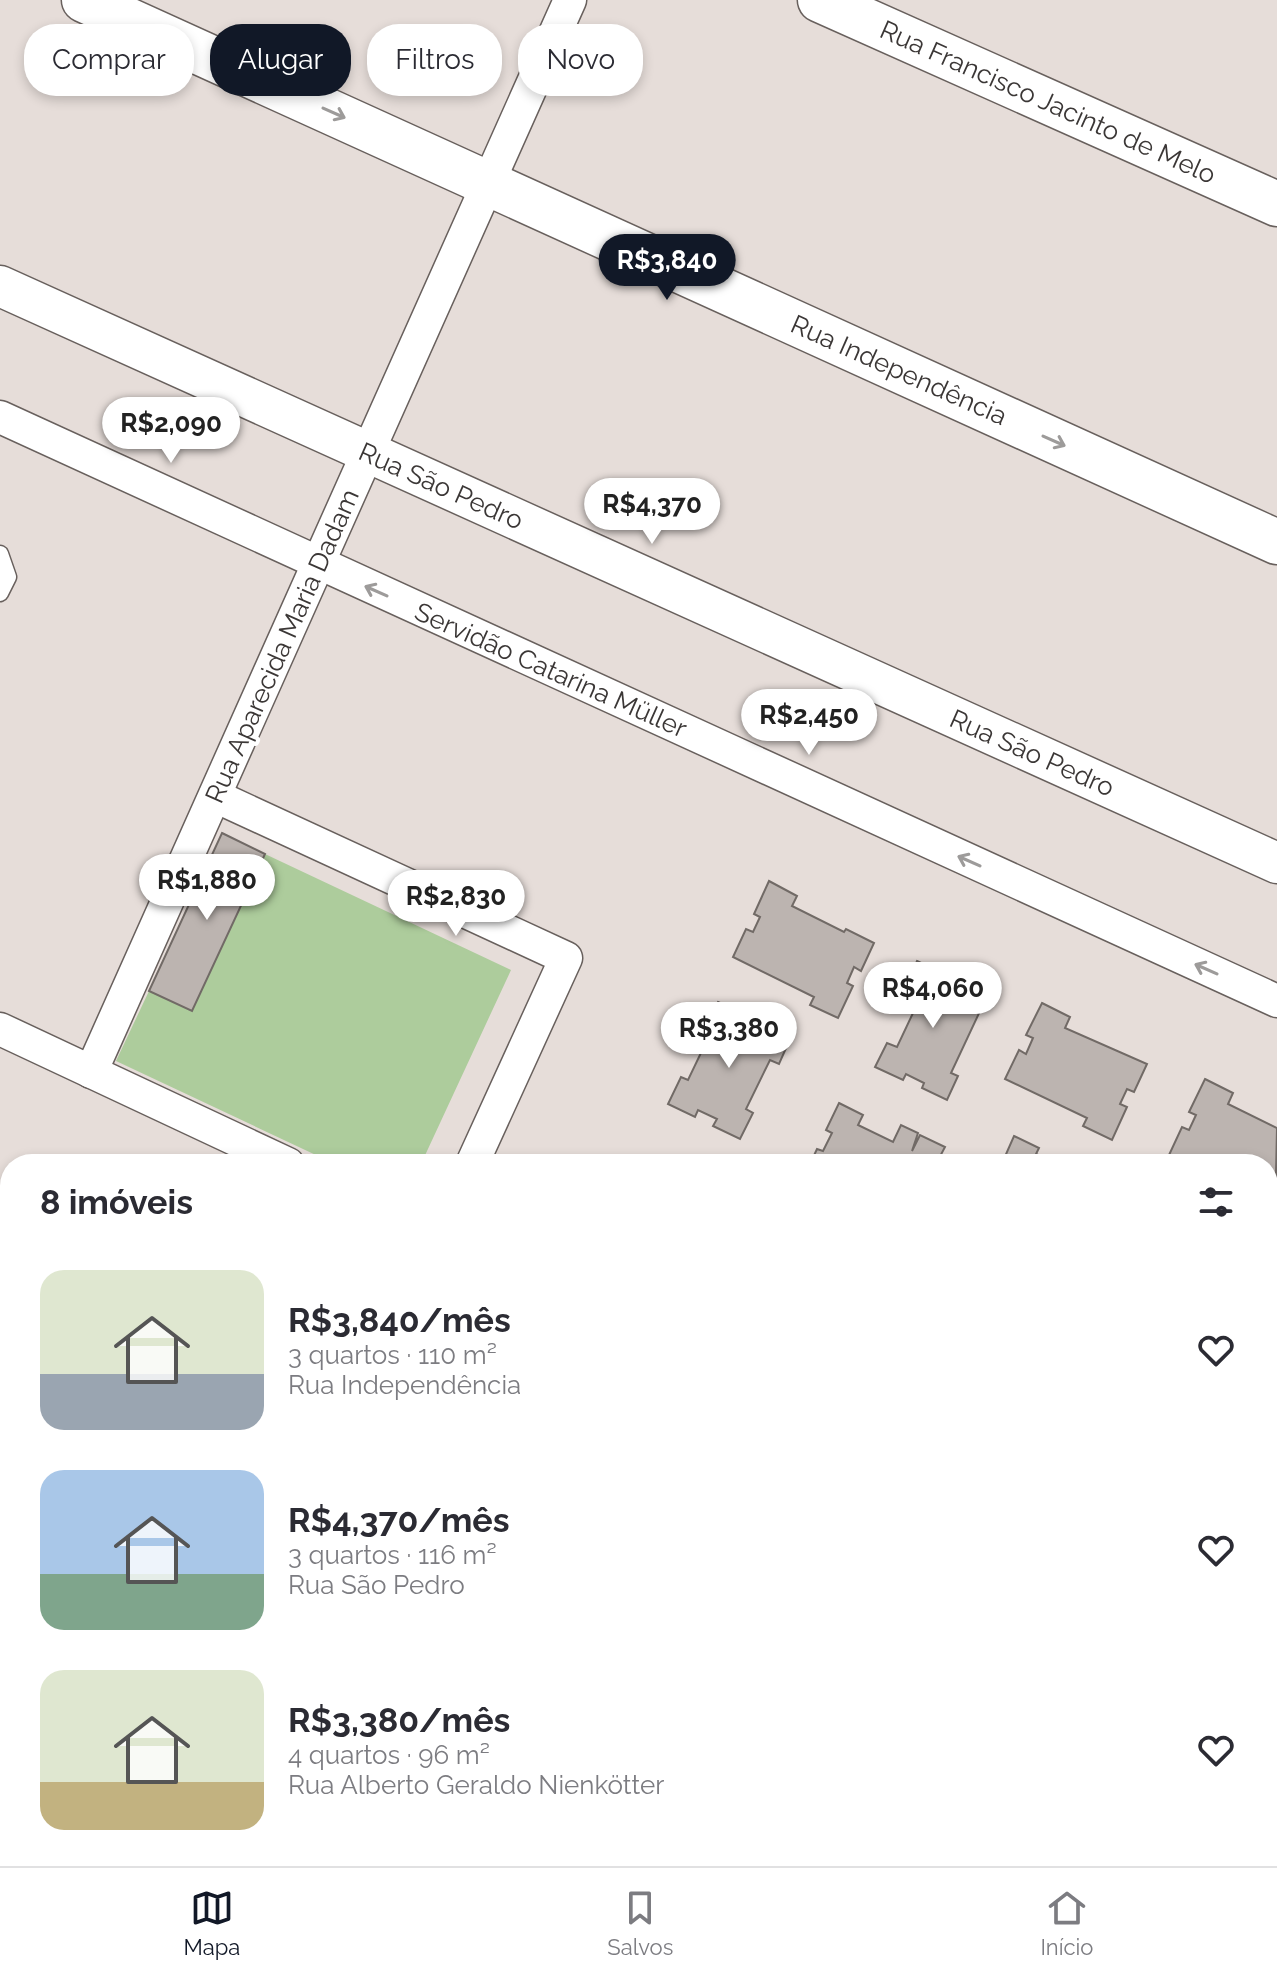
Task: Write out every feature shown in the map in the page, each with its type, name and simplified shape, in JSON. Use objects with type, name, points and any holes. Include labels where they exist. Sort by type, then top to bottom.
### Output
[{"type":"main road","name":"Rua Independência","points":[[84,0],[1277,542]]},
{"type":"main road","name":"Rua Francisco Jacinto de Melo","points":[[820,0],[1277,204]]},
{"type":"street","name":"Rua Aparecida Maria Dadam","points":[[91,1072],[570,0]]},
{"type":"street","name":"Rua São Pedro","points":[[0,286],[1277,863]]},
{"type":"street","name":"Servidão Catarina Müller","points":[[0,417],[1277,1001]]},
{"type":"street","points":[[215,796],[566,958],[477,1154]]},
{"type":"street","points":[[0,1029],[267,1154]]},
{"type":"lane","points":[[0,554],[8,577],[0,593]]},
{"type":"green space","points":[[265,854],[511,970],[426,1154],[314,1154],[116,1061],[149,991],[192,1011]]},
{"type":"building","points":[[222,833],[265,854],[192,1011],[149,991]]},
{"type":"building","points":[[769,881],[797,896],[792,906],[874,943],[861,971],[854,967],[847,983],[853,986],[838,1018],[810,1005],[814,997],[733,957],[746,929],[753,932],[760,917],[754,914]]},
{"type":"building","points":[[917,961],[942,973],[940,979],[958,987],[961,981],[988,994],[951,1073],[958,1076],[947,1100],[922,1088],[924,1083],[906,1074],[903,1080],[875,1067],[887,1043],[897,1047],[913,1013],[897,1005],[905,987],[921,995],[923,993],[906,985]]},
{"type":"building","points":[[718,1002],[745,1015],[742,1022],[760,1031],[764,1024],[791,1037],[779,1064],[770,1060],[746,1109],[753,1113],[740,1139],[713,1126],[717,1119],[698,1110],[695,1117],[668,1104],[681,1077],[688,1080],[711,1032],[705,1029]]},
{"type":"building","points":[[1042,1003],[1070,1017],[1065,1028],[1147,1064],[1134,1092],[1127,1089],[1120,1104],[1127,1107],[1112,1140],[1083,1126],[1087,1118],[1005,1079],[1019,1050],[1026,1054],[1033,1038],[1026,1035]]},
{"type":"building","points":[[1205,1079],[1233,1093],[1228,1104],[1277,1128],[1276,1154],[1169,1154],[1182,1127],[1189,1130],[1196,1115],[1189,1112]]},
{"type":"building","points":[[839,1103],[863,1115],[858,1125],[893,1142],[901,1125],[918,1133],[912,1151],[920,1135],[945,1147],[941,1154],[815,1154],[817,1149],[823,1151],[832,1133],[826,1130]]},
{"type":"building","points":[[1014,1136],[1039,1148],[1036,1154],[1006,1154]]}]
